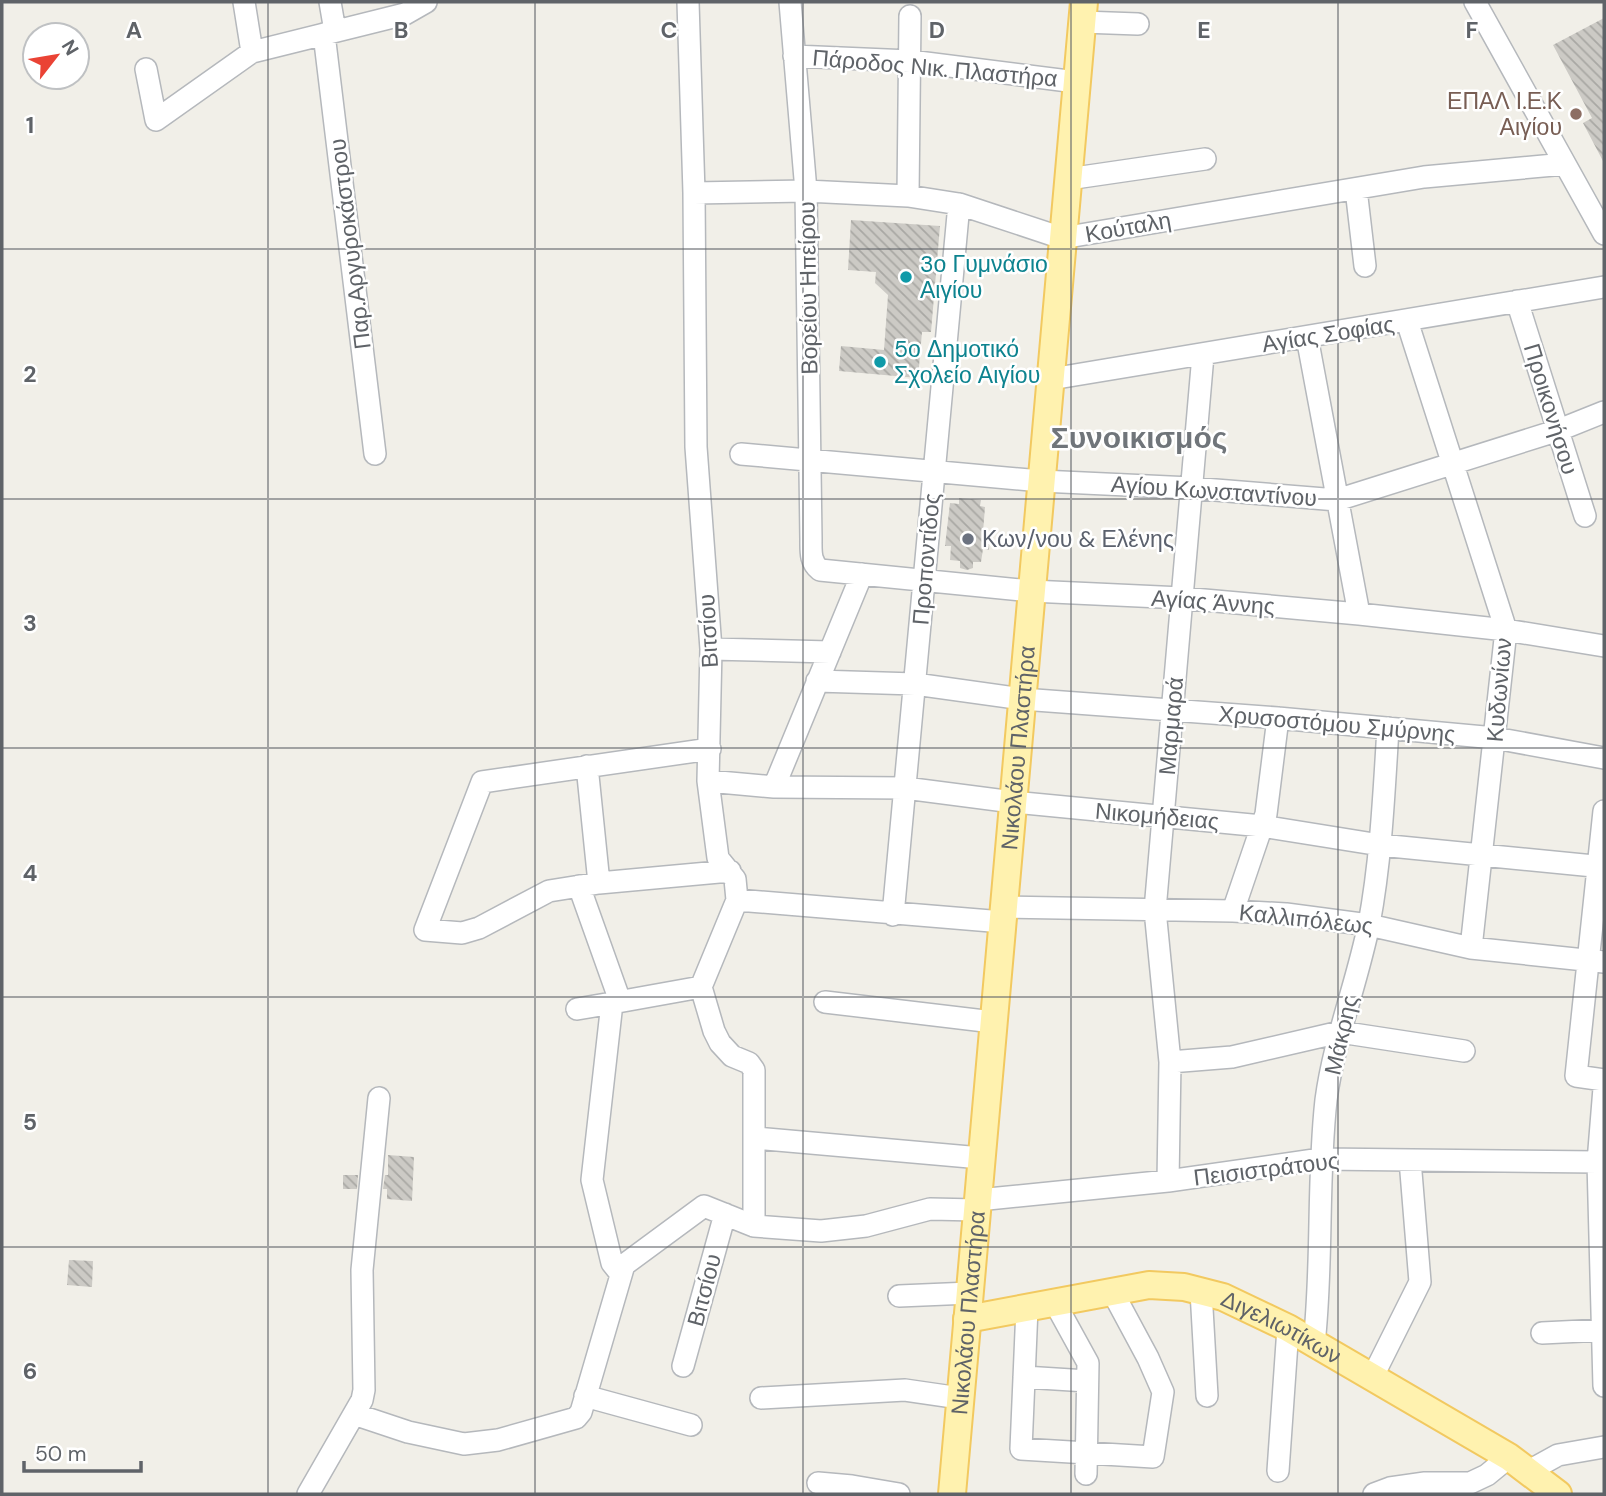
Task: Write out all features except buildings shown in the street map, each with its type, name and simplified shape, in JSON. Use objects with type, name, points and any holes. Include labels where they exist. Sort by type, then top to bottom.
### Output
[{"type":"main road","name":"Νικολάου Πλαστήρα","points":[[952,1494],[1083,12]]},
{"type":"main road","name":"Διγελιωτίκων","points":[[967,1319],[1158,1284],[1200,1291],[1232,1301],[1288,1328],[1519,1464],[1558,1494]]},
{"type":"street","points":[[244,2],[253,52]]},
{"type":"street","name":"Παρ.Αργυροκάστρου","points":[[330,2],[330,33],[375,454]]},
{"type":"street","points":[[146,69],[156,120],[253,52],[330,33],[377,11],[405,13],[426,2]]},
{"type":"street","name":"Βιτσίου","points":[[688,2],[694,193],[696,447],[711,649],[708,781],[718,858],[735,879],[737,900]]},
{"type":"street","name":"Βορείου Ηπείρου","points":[[790,2],[806,191],[811,557],[813,564],[821,570]]},
{"type":"street","points":[[1475,2],[1604,234]]},
{"type":"street","points":[[1083,12],[1138,24]]},
{"type":"street","points":[[908,196],[910,16]]},
{"type":"street","name":"Πάροδος Νικ. Πλαστήρα","points":[[794,56],[910,61],[1076,82]]},
{"type":"street","points":[[1068,179],[1205,159]]},
{"type":"street","name":"Κούταλη","points":[[694,193],[806,191],[908,196],[959,204],[1062,238],[1424,177],[1565,164]]},
{"type":"street","points":[[1356,189],[1366,267]]},
{"type":"street","name":"Προποντίδος","points":[[893,915],[959,204]]},
{"type":"street","name":"Αγίας Σοφίας","points":[[1051,379],[1604,287]]},
{"type":"street","name":"Προικονήσου","points":[[1517,301],[1584,516]]},
{"type":"street","name":"Κυδωνίων","points":[[1406,321],[1506,630],[1471,948]]},
{"type":"street","points":[[1307,337],[1359,614]]},
{"type":"street","name":"Μαρμαρά","points":[[1168,1181],[1170,1062],[1154,910],[1203,355]]},
{"type":"street","name":"Αγίου Κωνσταντίνου","points":[[741,454],[1041,481],[1191,488],[1337,500],[1559,430],[1604,412]]},
{"type":"street","name":"Αγίας Άννης","points":[[821,570],[1031,591],[1182,598],[1359,614],[1506,630],[1604,646]]},
{"type":"street","points":[[774,787],[862,574]]},
{"type":"street","points":[[711,649],[830,652]]},
{"type":"street","name":"Χρυσοστόμου Σμύρνης","points":[[817,681],[915,684],[1022,699],[1495,737],[1604,758]]},
{"type":"street","points":[[1233,911],[1269,801],[1278,718]]},
{"type":"street","name":"Μάκρης","points":[[1314,1344],[1319,1298],[1321,1159],[1327,1097],[1340,1032],[1369,925],[1380,845],[1388,728]]},
{"type":"street","points":[[710,749],[482,782],[425,930],[462,933],[480,928],[549,891],[730,871]]},
{"type":"street","points":[[355,1414],[408,1432],[464,1444],[498,1440],[576,1418],[581,1412],[620,1273],[612,1263],[592,1180],[616,1002],[589,885],[587,766]]},
{"type":"street","name":"Νικομήδειας","points":[[708,781],[774,787],[905,788],[1013,802],[1262,826],[1380,845],[1601,867]]},
{"type":"street","points":[[1604,811],[1596,961],[1576,1076],[1604,1080]]},
{"type":"street","points":[[737,900],[701,987],[720,1043],[732,1056],[749,1063],[754,1070],[754,1226]]},
{"type":"street","name":"Καλλιπόλεως","points":[[737,900],[893,915],[1154,910],[1286,914],[1369,925],[1471,948],[1596,961]]},
{"type":"street","points":[[577,1009],[701,987]]},
{"type":"street","points":[[825,1002],[993,1022]]},
{"type":"street","points":[[1170,1062],[1232,1057],[1340,1032],[1464,1051]]},
{"type":"street","points":[[1604,1088],[1598,1162],[1604,1386]]},
{"type":"street","points":[[308,1494],[355,1414],[364,1390],[362,1270],[379,1098]]},
{"type":"street","points":[[755,1138],[981,1158]]},
{"type":"street","name":"Πεισιστράτους","points":[[620,1273],[624,1265],[704,1206],[754,1226],[821,1231],[866,1226],[930,1209],[1168,1181],[1321,1159],[1598,1162]]},
{"type":"street","points":[[1372,1378],[1420,1282],[1410,1160]]},
{"type":"street","name":"Βιτσίου","points":[[683,1366],[725,1214]]},
{"type":"street","points":[[1027,1308],[1021,1449],[1086,1463],[1151,1457],[1163,1392],[1158,1377],[1112,1291]]},
{"type":"street","points":[[1200,1291],[1207,1396]]},
{"type":"street","points":[[899,1296],[970,1293]]},
{"type":"street","points":[[1055,1303],[1088,1363],[1086,1463]]},
{"type":"street","points":[[1278,1471],[1288,1328]]},
{"type":"street","points":[[1542,1333],[1603,1330]]},
{"type":"street","points":[[1024,1377],[1087,1381]]},
{"type":"street","points":[[761,1398],[905,1390],[960,1398]]},
{"type":"street","points":[[586,1396],[691,1425]]},
{"type":"street","points":[[1374,1494],[1390,1488],[1425,1483],[1470,1483],[1519,1464],[1604,1447]]},
{"type":"street","points":[[818,1483],[899,1494]]},
{"type":"place","name":"ΕΠΑΛ Ι.Ε.Κ Αιγίου","points":[[1576,114]]},
{"type":"place","name":"3ο Γυμνάσιο Αιγίου","points":[[906,277]]},
{"type":"place","name":"5ο Δημοτικό Σχολείο Αιγίου","points":[[880,362]]},
{"type":"place","name":"Κων/νου & Ελένης","points":[[968,539]]},
{"type":"district","name":"Συνοικισμός","points":[[1139,438]]}]
